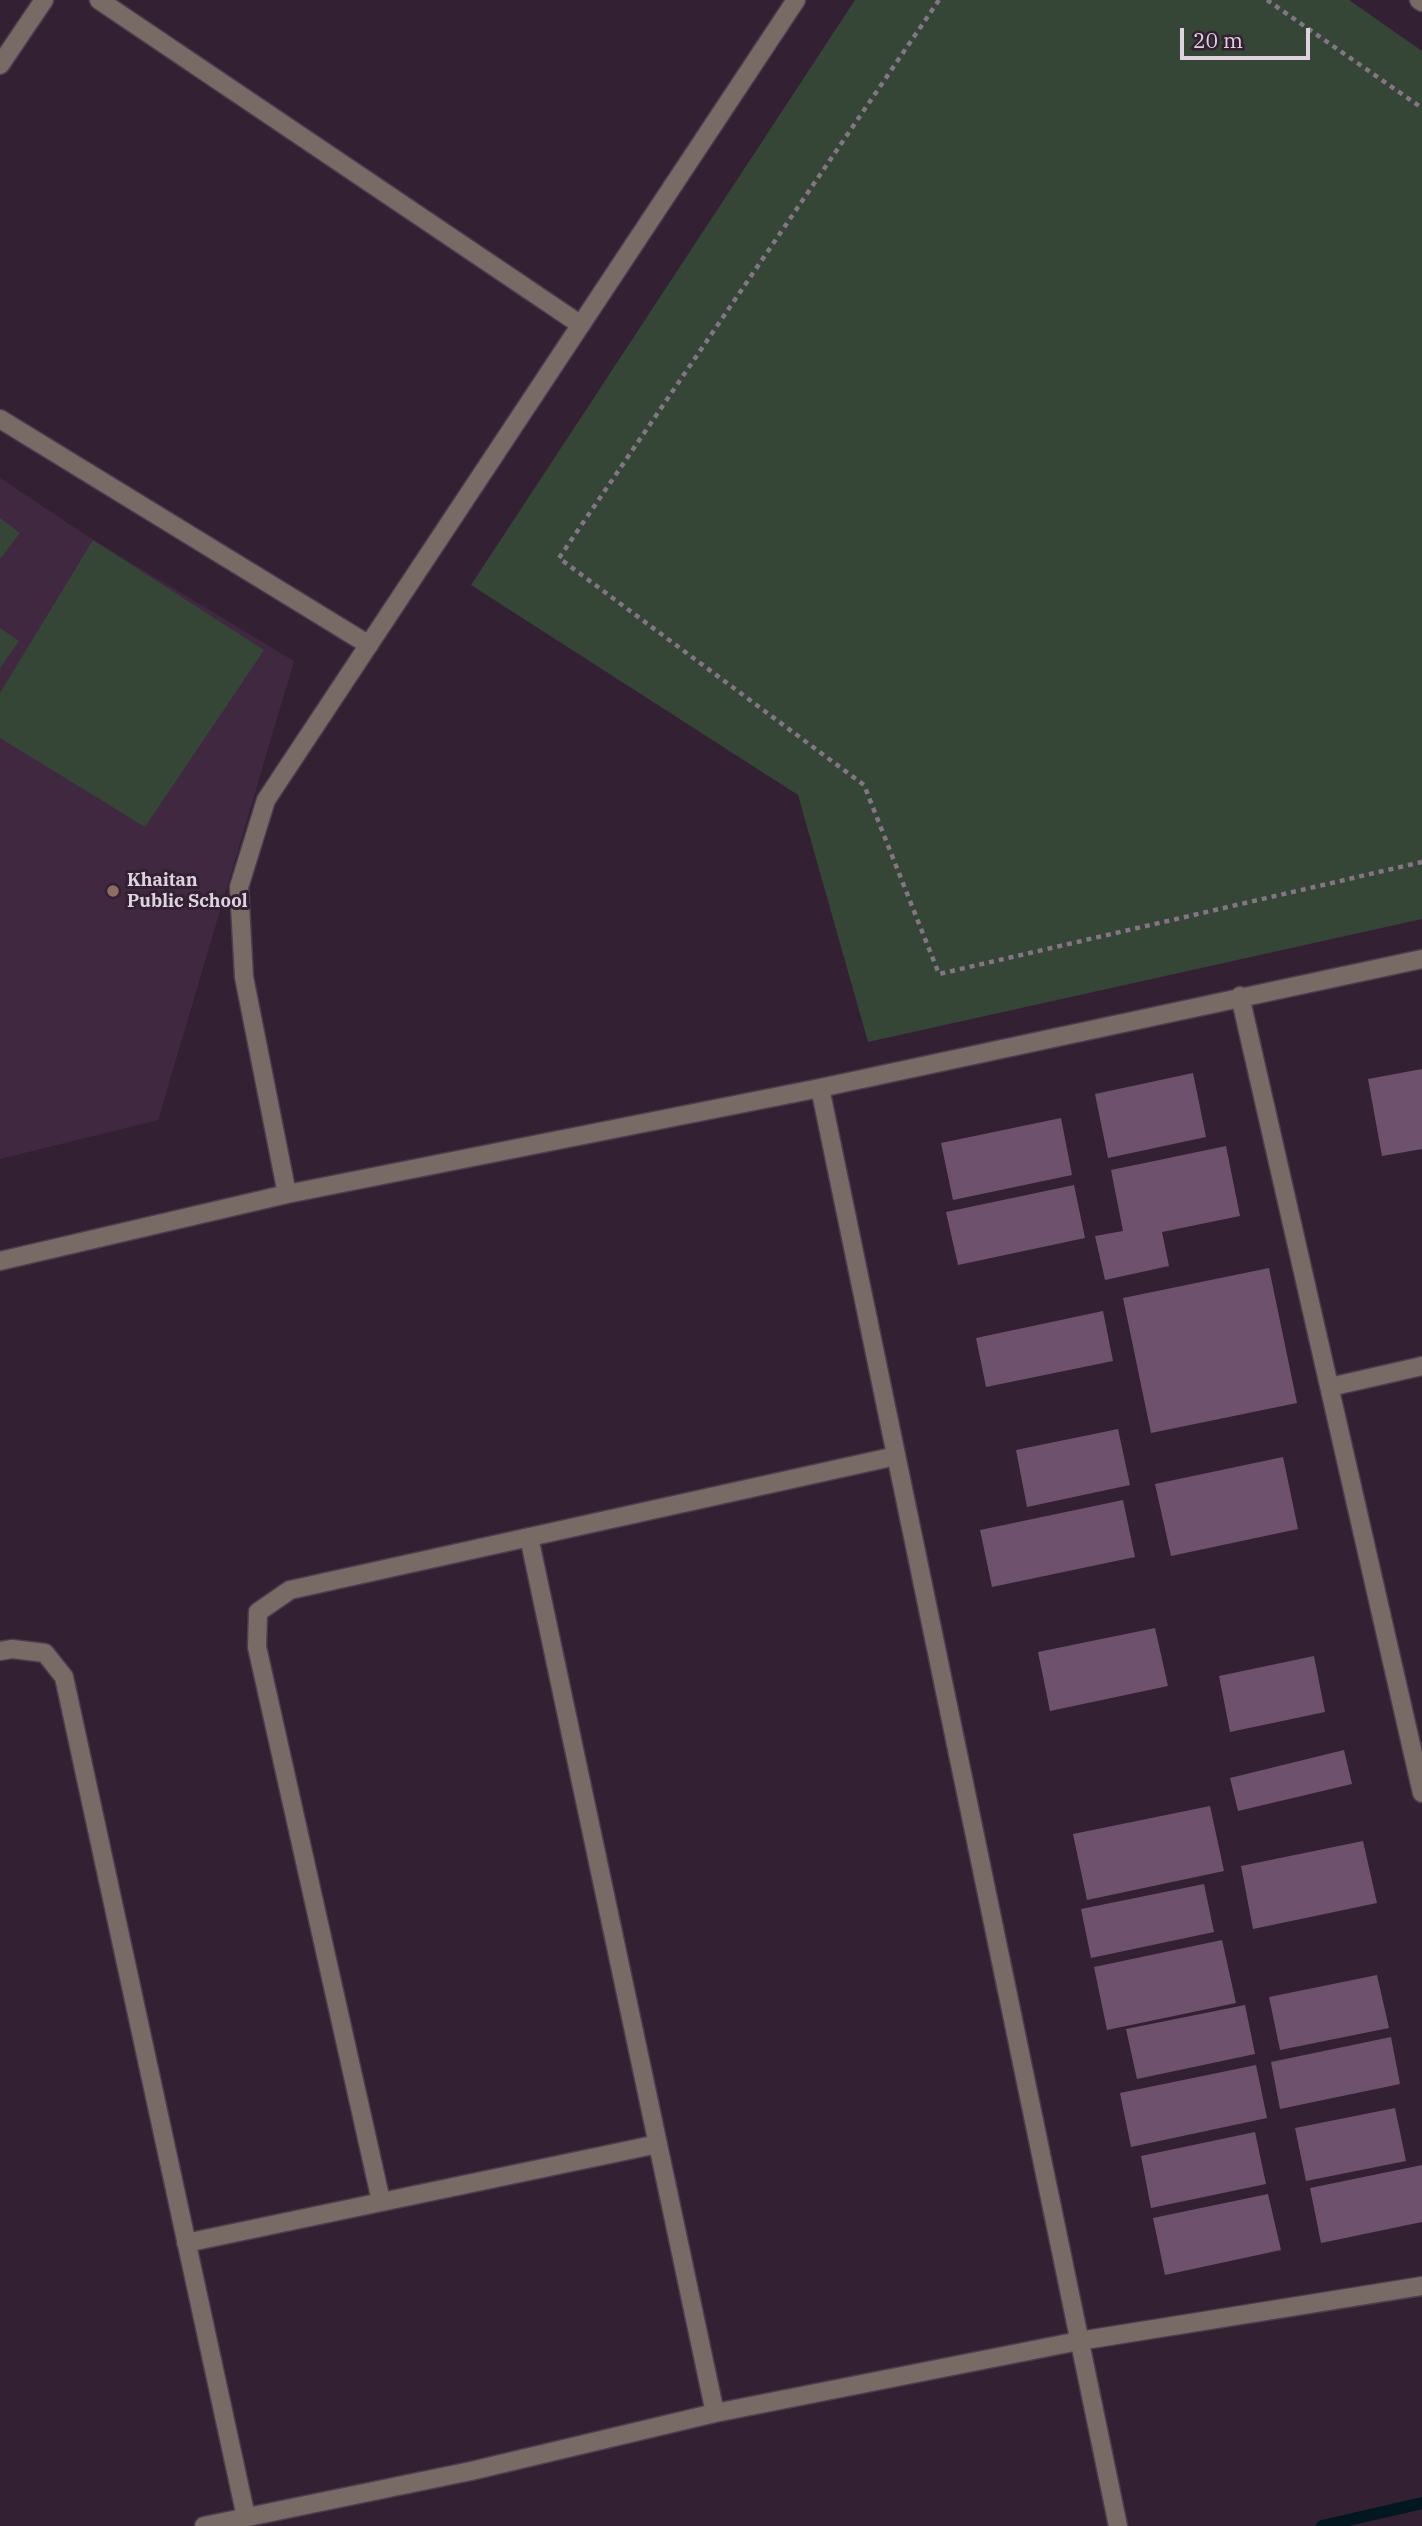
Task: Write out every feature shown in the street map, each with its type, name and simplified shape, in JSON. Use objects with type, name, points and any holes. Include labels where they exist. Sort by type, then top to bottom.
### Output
[{"type":"street","points":[[0,65],[44,0]]},
{"type":"street","points":[[99,0],[581,325]]},
{"type":"street","points":[[287,1194],[244,977],[239,887],[266,800],[796,0]]},
{"type":"street","points":[[0,419],[369,645]]},
{"type":"street","points":[[0,1261],[287,1194],[820,1088],[1422,959]]},
{"type":"street","points":[[1240,996],[1422,1793]]},
{"type":"street","points":[[820,1088],[1116,2519]]},
{"type":"street","points":[[1329,1387],[1422,1366]]},
{"type":"street","points":[[382,2202],[257,1647],[258,1612],[290,1590],[895,1456]]},
{"type":"street","points":[[529,1537],[715,2413]]},
{"type":"street","points":[[0,1651],[12,1649],[45,1653],[64,1677],[246,2517]]},
{"type":"street","points":[[186,2243],[658,2144]]},
{"type":"street","points":[[204,2526],[471,2471],[715,2413],[1079,2341],[1422,2286]]},
{"type":"path","points":[[939,0],[559,558],[864,785],[939,974],[1422,862]]},
{"type":"path","points":[[1267,0],[1422,108]]},
{"type":"shaded area","name":"Khaitan Public School","points":[[0,478],[93,540],[294,661],[158,1120],[0,1159]]},
{"type":"green space","points":[[855,0],[1349,0],[1422,51],[1422,919],[868,1042],[798,795],[471,585]]},
{"type":"green space","points":[[0,518],[20,533],[0,559]]},
{"type":"green space","points":[[93,540],[264,650],[145,827],[0,738],[0,693]]},
{"type":"green space","points":[[0,628],[19,641],[0,668]]},
{"type":"building","points":[[1422,1069],[1422,1149],[1382,1156],[1368,1079]]},
{"type":"building","points":[[1193,1073],[1206,1137],[1108,1158],[1095,1094]]},
{"type":"building","points":[[1061,1118],[1072,1175],[953,1200],[941,1143]]},
{"type":"building","points":[[1226,1146],[1240,1216],[1162,1232],[1169,1266],[1105,1280],[1095,1236],[1123,1231],[1111,1170]]},
{"type":"building","points":[[1074,1185],[1085,1238],[958,1265],[946,1212]]},
{"type":"building","points":[[1269,1268],[1297,1403],[1151,1433],[1123,1298]]},
{"type":"building","points":[[1103,1311],[1113,1361],[986,1387],[976,1338]]},
{"type":"building","points":[[1118,1429],[1130,1485],[1027,1507],[1016,1450]]},
{"type":"building","points":[[1283,1457],[1298,1529],[1171,1556],[1155,1484]]},
{"type":"building","points":[[1123,1500],[1135,1557],[992,1587],[980,1530]]},
{"type":"building","points":[[1155,1628],[1168,1686],[1050,1711],[1038,1652]]},
{"type":"building","points":[[1314,1656],[1325,1712],[1230,1732],[1219,1676]]},
{"type":"building","points":[[1344,1750],[1352,1784],[1238,1811],[1230,1778]]},
{"type":"building","points":[[1210,1806],[1224,1871],[1087,1900],[1073,1834]]},
{"type":"building","points":[[1363,1841],[1377,1903],[1253,1929],[1241,1866]]},
{"type":"building","points":[[1204,1884],[1214,1932],[1091,1958],[1081,1909]]},
{"type":"building","points":[[1222,1940],[1236,2003],[1107,2030],[1094,1967]]},
{"type":"building","points":[[1377,1975],[1389,2028],[1280,2050],[1269,1997]]},
{"type":"building","points":[[1245,2005],[1255,2054],[1137,2079],[1126,2029]]},
{"type":"building","points":[[1391,2037],[1400,2084],[1280,2109],[1271,2062]]},
{"type":"building","points":[[1256,2065],[1267,2118],[1131,2147],[1120,2093]]},
{"type":"building","points":[[1395,2108],[1406,2161],[1306,2181],[1295,2128]]},
{"type":"building","points":[[1255,2132],[1266,2184],[1151,2208],[1141,2156]]},
{"type":"building","points":[[1422,2165],[1422,2222],[1321,2243],[1310,2188]]},
{"type":"building","points":[[1268,2194],[1281,2250],[1165,2275],[1153,2218]]},
{"type":"waterway","points":[[1322,2526],[1422,2503]]},
{"type":"place","name":"Khaitan Public School","points":[[113,891]]}]
